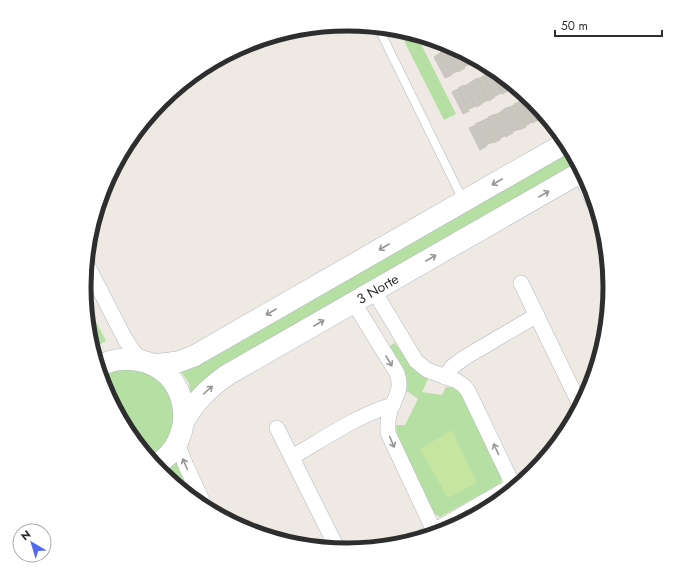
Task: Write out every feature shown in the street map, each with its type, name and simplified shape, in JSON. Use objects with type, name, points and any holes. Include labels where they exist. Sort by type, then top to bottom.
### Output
[{"type":"street","points":[[103,365],[115,360],[128,359],[148,363],[178,362],[194,356],[561,145]]},
{"type":"street","name":"3 Norte","points":[[184,421],[196,402],[215,383],[578,174]]},
{"type":"street","points":[[92,274],[125,339],[133,351],[148,363],[169,376],[180,393],[184,411],[181,436],[166,458],[160,462]]},
{"type":"street","points":[[521,283],[578,401]]},
{"type":"street","points":[[374,291],[416,360],[427,370],[461,383],[468,391],[512,484]]},
{"type":"street","points":[[354,303],[397,373],[400,387],[390,411],[388,425],[391,440],[433,529]]},
{"type":"street","points":[[445,377],[452,367],[464,358],[537,315]]},
{"type":"street","points":[[292,458],[367,414],[380,408],[392,405]]},
{"type":"street","points":[[277,428],[335,543]]},
{"type":"street","points":[[177,443],[201,498]]},
{"type":"street","points":[[446,524],[507,489]]},
{"type":"lane","points":[[381,33],[464,201]]},
{"type":"green space","points":[[402,37],[420,42],[456,114],[444,120]]},
{"type":"green space","points":[[565,151],[570,159],[573,165],[191,397],[189,383],[181,372]]},
{"type":"green space","points":[[93,315],[106,341],[98,346]]},
{"type":"green space","points":[[395,343],[410,363],[428,379],[422,392],[442,395],[446,387],[458,388],[461,390],[501,477],[501,483],[440,517],[435,514],[397,441],[396,425],[405,425],[418,399],[405,390],[389,346]]},
{"type":"green space","points":[[123,368],[149,372],[169,389],[177,428],[155,457],[134,430],[117,401],[106,373]]},
{"type":"green space","points":[[452,430],[477,483],[448,498],[420,449]]},
{"type":"green space","points":[[176,462],[188,488],[178,480],[167,470]]},
{"type":"building","points":[[444,50],[448,52],[458,71],[451,74],[440,52]]},
{"type":"building","points":[[448,52],[459,56],[465,68],[458,72]]},
{"type":"building","points":[[440,53],[452,75],[445,78],[434,57]]},
{"type":"building","points":[[458,56],[469,61],[470,64],[464,67]]},
{"type":"building","points":[[488,73],[492,75],[501,93],[495,96],[484,75]]},
{"type":"building","points":[[484,76],[495,97],[489,101],[478,79]]},
{"type":"building","points":[[493,76],[505,85],[508,91],[502,94]]},
{"type":"building","points":[[477,78],[488,100],[482,103],[471,82]]},
{"type":"building","points":[[471,82],[482,104],[476,107],[465,86]]},
{"type":"building","points":[[464,85],[475,106],[469,109],[458,88]]},
{"type":"building","points":[[458,89],[469,111],[463,114],[452,92]]},
{"type":"building","points":[[521,101],[532,122],[525,126],[514,104]]},
{"type":"building","points":[[523,101],[529,106],[539,120],[532,123],[521,102]]},
{"type":"building","points":[[515,105],[526,127],[519,130],[508,108]]},
{"type":"building","points":[[508,107],[519,129],[512,132],[501,111]]},
{"type":"building","points":[[502,112],[513,133],[506,137],[495,115]]},
{"type":"building","points":[[495,114],[506,135],[499,139],[488,117]]},
{"type":"building","points":[[489,118],[500,140],[493,143],[482,121]]},
{"type":"building","points":[[482,121],[493,142],[486,145],[475,124]]},
{"type":"building","points":[[476,125],[487,146],[480,150],[469,128]]}]
